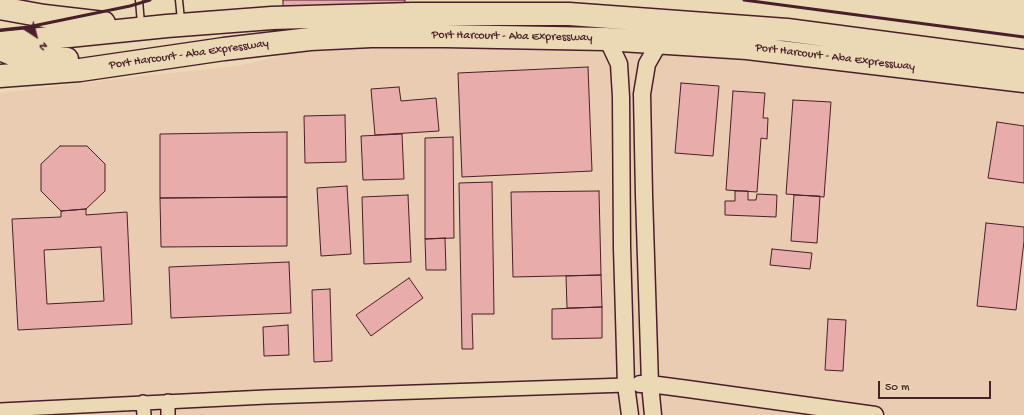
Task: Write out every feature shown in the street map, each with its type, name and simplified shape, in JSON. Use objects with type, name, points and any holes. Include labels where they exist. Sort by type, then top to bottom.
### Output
[{"type":"highway","points":[[0,8],[44,16],[98,23],[174,26]]},
{"type":"highway","name":"Port Harcourt - Aba Expressway","points":[[0,43],[272,18],[534,10],[569,14],[787,30],[1024,61]]},
{"type":"highway","name":"Port Harcourt - Aba Expressway","points":[[0,76],[80,70],[310,39],[371,36],[445,36],[604,39],[747,48],[1024,81]]},
{"type":"highway","points":[[0,49],[12,54],[30,58],[62,59],[148,51],[224,50]]},
{"type":"street","points":[[604,39],[611,47],[619,64],[621,98],[622,248],[626,384],[630,415]]},
{"type":"street","points":[[653,415],[650,384],[642,94],[648,64],[659,43]]},
{"type":"street","points":[[0,410],[143,409],[168,401],[274,396],[650,384],[875,415]]},
{"type":"street","points":[[168,401],[168,415]]},
{"type":"lane","points":[[140,0],[141,24]]},
{"type":"lane","points":[[174,26],[179,0]]},
{"type":"shaded area","points":[[561,48],[589,52],[674,53],[1024,92],[1024,415],[0,415],[0,93],[237,66],[289,54],[347,49]]},
{"type":"building","points":[[283,0],[405,0],[405,4],[283,8]]},
{"type":"building","points":[[588,67],[592,171],[462,177],[458,73]]},
{"type":"building","points":[[681,83],[719,86],[713,156],[675,153]]},
{"type":"building","points":[[399,87],[401,101],[436,98],[439,131],[375,135],[371,89]]},
{"type":"building","points":[[733,91],[765,93],[763,118],[768,118],[767,139],[761,138],[757,192],[726,190]]},
{"type":"building","points":[[793,100],[831,102],[824,197],[786,194]]},
{"type":"building","points":[[345,115],[346,162],[305,163],[304,116]]},
{"type":"building","points":[[997,122],[1024,126],[1024,183],[988,178]]},
{"type":"building","points":[[287,132],[287,197],[160,198],[160,134]]},
{"type":"building","points":[[402,134],[404,179],[363,180],[361,136]]},
{"type":"building","points":[[453,137],[454,238],[425,239],[425,138]]},
{"type":"building","points":[[60,146],[87,146],[105,164],[105,191],[86,209],[61,211],[41,191],[41,164]]},
{"type":"building","points":[[492,182],[494,314],[472,314],[473,349],[462,349],[459,183]]},
{"type":"building","points":[[347,186],[351,254],[321,256],[317,188]]},
{"type":"building","points":[[599,191],[601,275],[513,277],[511,192]]},
{"type":"building","points":[[735,191],[748,191],[748,200],[756,200],[757,194],[777,195],[776,217],[725,215],[725,201],[735,201]]},
{"type":"building","points":[[408,195],[411,262],[364,264],[362,197]]},
{"type":"building","points":[[794,195],[820,196],[817,243],[791,241]]},
{"type":"building","points":[[287,197],[287,246],[161,247],[160,198]]},
{"type":"building","points":[[86,209],[86,215],[127,212],[132,324],[18,330],[12,219],[61,217],[61,211]],"holes":[[[101,247],[104,301],[47,304],[44,250]]]},
{"type":"building","points":[[986,223],[1024,227],[1024,241],[1016,310],[977,306]]},
{"type":"building","points":[[445,238],[446,270],[426,270],[425,239]]},
{"type":"building","points":[[772,249],[812,253],[810,269],[770,265]]},
{"type":"building","points":[[289,262],[291,313],[171,318],[169,267]]},
{"type":"building","points":[[601,275],[602,307],[567,308],[566,276]]},
{"type":"building","points":[[409,278],[423,298],[371,336],[356,315]]},
{"type":"building","points":[[330,289],[332,361],[314,362],[312,290]]},
{"type":"building","points":[[602,307],[602,338],[552,339],[552,309]]},
{"type":"building","points":[[828,319],[846,320],[843,371],[825,370]]},
{"type":"building","points":[[288,325],[289,355],[264,356],[263,327]]},
{"type":"railway","points":[[0,30],[28,27],[130,6],[150,0]]},
{"type":"railway","points":[[744,0],[1024,37]]}]
